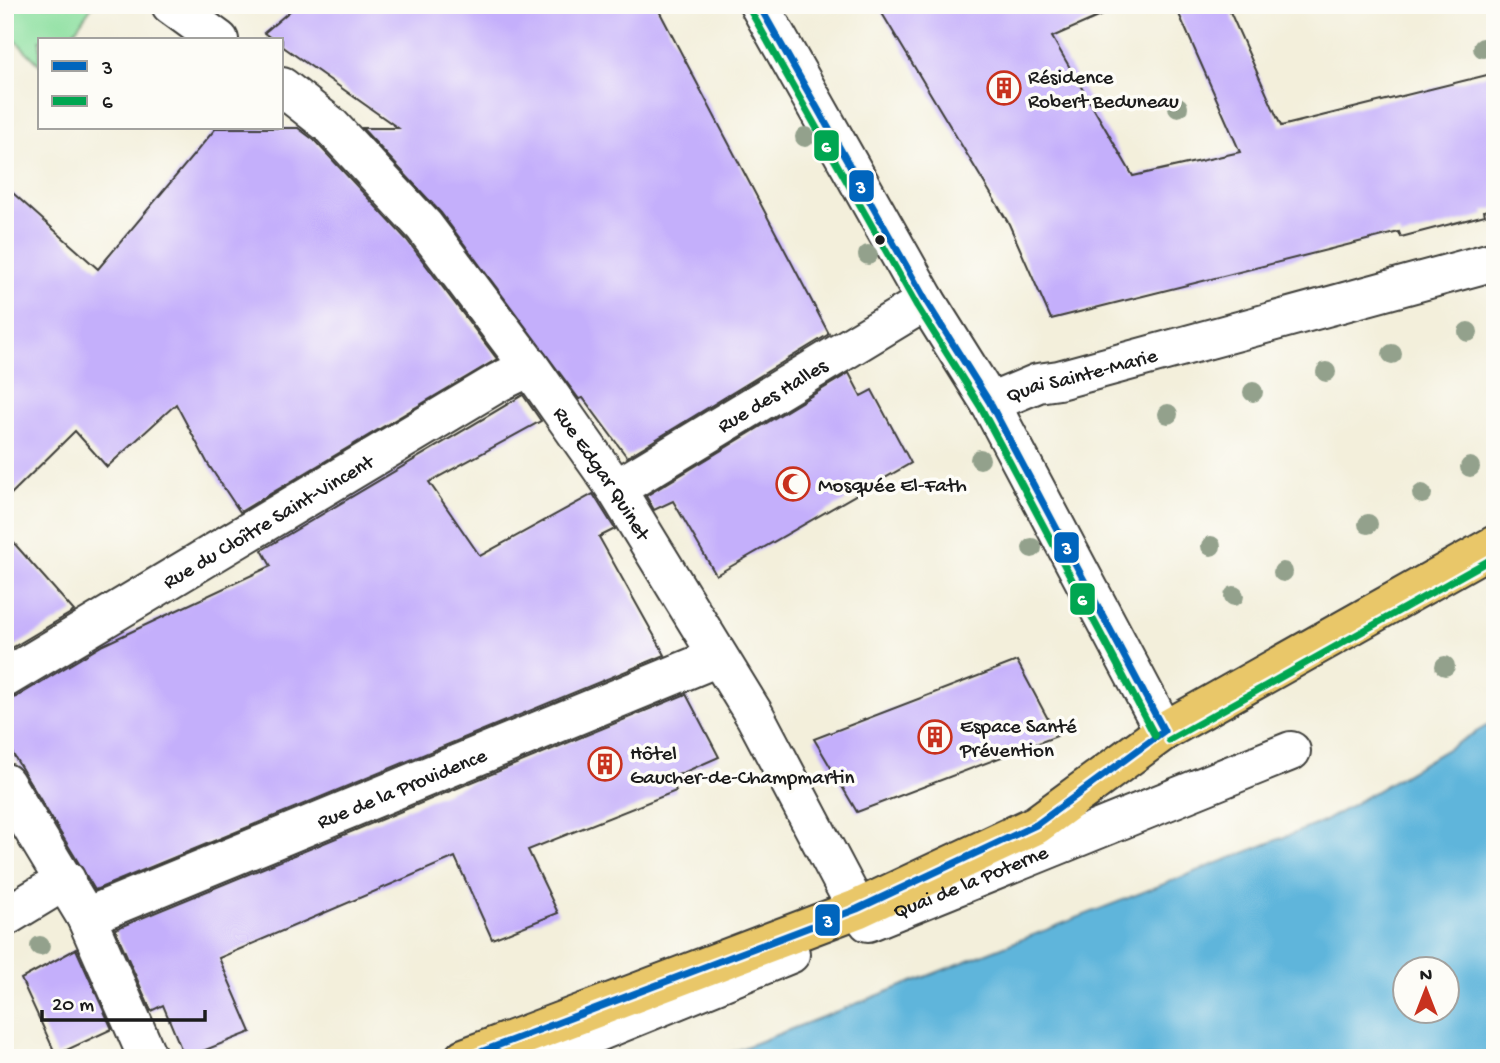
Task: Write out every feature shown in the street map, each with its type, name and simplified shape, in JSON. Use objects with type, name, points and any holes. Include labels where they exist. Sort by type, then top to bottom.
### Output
[{"type":"main road","points":[[1164,731],[1495,545]]},
{"type":"main road","name":"Quai de la Poterne","points":[[464,1058],[856,909],[1036,825],[1164,731]]},
{"type":"street","points":[[171,5],[216,38]]},
{"type":"street","points":[[759,5],[926,301],[990,403]]},
{"type":"street","name":"Rue Edgar Quinet","points":[[284,89],[329,124],[424,226],[530,367],[616,489],[755,716],[856,909]]},
{"type":"street","name":"Quai Sainte-Marie","points":[[1164,731],[990,403],[1038,383],[1059,380],[1495,261]]},
{"type":"street","name":"Rue des Halles","points":[[616,489],[926,301]]},
{"type":"street","name":"Rue du Cloître Saint-Vincent","points":[[5,678],[475,396],[530,367]]},
{"type":"street","name":"Rue de la Providence","points":[[86,917],[718,657]]},
{"type":"street","name":"Quai de la Poterne","points":[[534,1058],[1291,751]]},
{"type":"street","points":[[6,786],[86,917],[148,1058]]},
{"type":"street","points":[[5,917],[65,880]]},
{"type":"green space","points":[[5,5],[93,5],[69,38],[38,38],[38,63],[5,30]]},
{"type":"water","points":[[1495,721],[1495,1058],[717,1058],[1323,822]]},
{"type":"building","points":[[297,5],[656,5],[829,334],[627,457],[583,398],[579,399],[441,213],[362,128],[398,128],[284,47],[284,38],[271,38],[264,33]]},
{"type":"building","points":[[877,5],[1125,5],[1052,37],[1133,176],[1240,152],[1175,5],[1227,5],[1281,126],[1495,73],[1495,208],[1484,211],[1485,215],[1401,237],[1399,232],[1051,319],[1009,224]]},
{"type":"building","points":[[298,128],[314,140],[407,240],[497,359],[240,512],[208,464],[176,404],[107,467],[75,431],[5,500],[5,186],[98,269],[214,130]]},
{"type":"building","name":"Mosquée El-Fath","points":[[849,373],[861,396],[872,390],[911,463],[716,575],[673,501],[654,510],[646,496]]},
{"type":"building","points":[[523,395],[541,421],[429,482],[480,556],[593,494],[615,529],[599,537],[665,655],[95,890],[5,741],[5,700],[16,697],[103,645],[271,566],[262,550]]},
{"type":"building","points":[[5,533],[74,611],[5,652]]},
{"type":"building","name":"Espace Santé Prévention","points":[[1017,661],[1057,736],[857,812],[814,739]]},
{"type":"building","points":[[686,694],[719,757],[671,778],[676,791],[528,850],[558,913],[492,939],[455,857],[219,958],[251,1032],[185,1058],[163,1005],[151,1011],[115,929]]},
{"type":"building","points":[[76,949],[112,1029],[56,1055],[21,979]]},
{"type":"transit line","name":"3","points":[[759,5],[926,301],[990,403],[1164,731]]},
{"type":"transit line","name":"6","points":[[750,10],[917,306],[981,408],[1155,736]]},
{"type":"transit line","name":"6","points":[[1169,740],[1495,557]]},
{"type":"transit line","name":"3","points":[[465,1058],[857,909],[1036,825],[1164,731]]},
{"type":"place","name":"Résidence Robert Beduneau","points":[[1004,88]]},
{"type":"place","name":"Mosquée El-Fath","points":[[793,484]]},
{"type":"place","name":"Espace Santé Prévention","points":[[935,737]]},
{"type":"place","name":"Hôtel Gaucher-de-Champmartin","points":[[605,764]]}]
